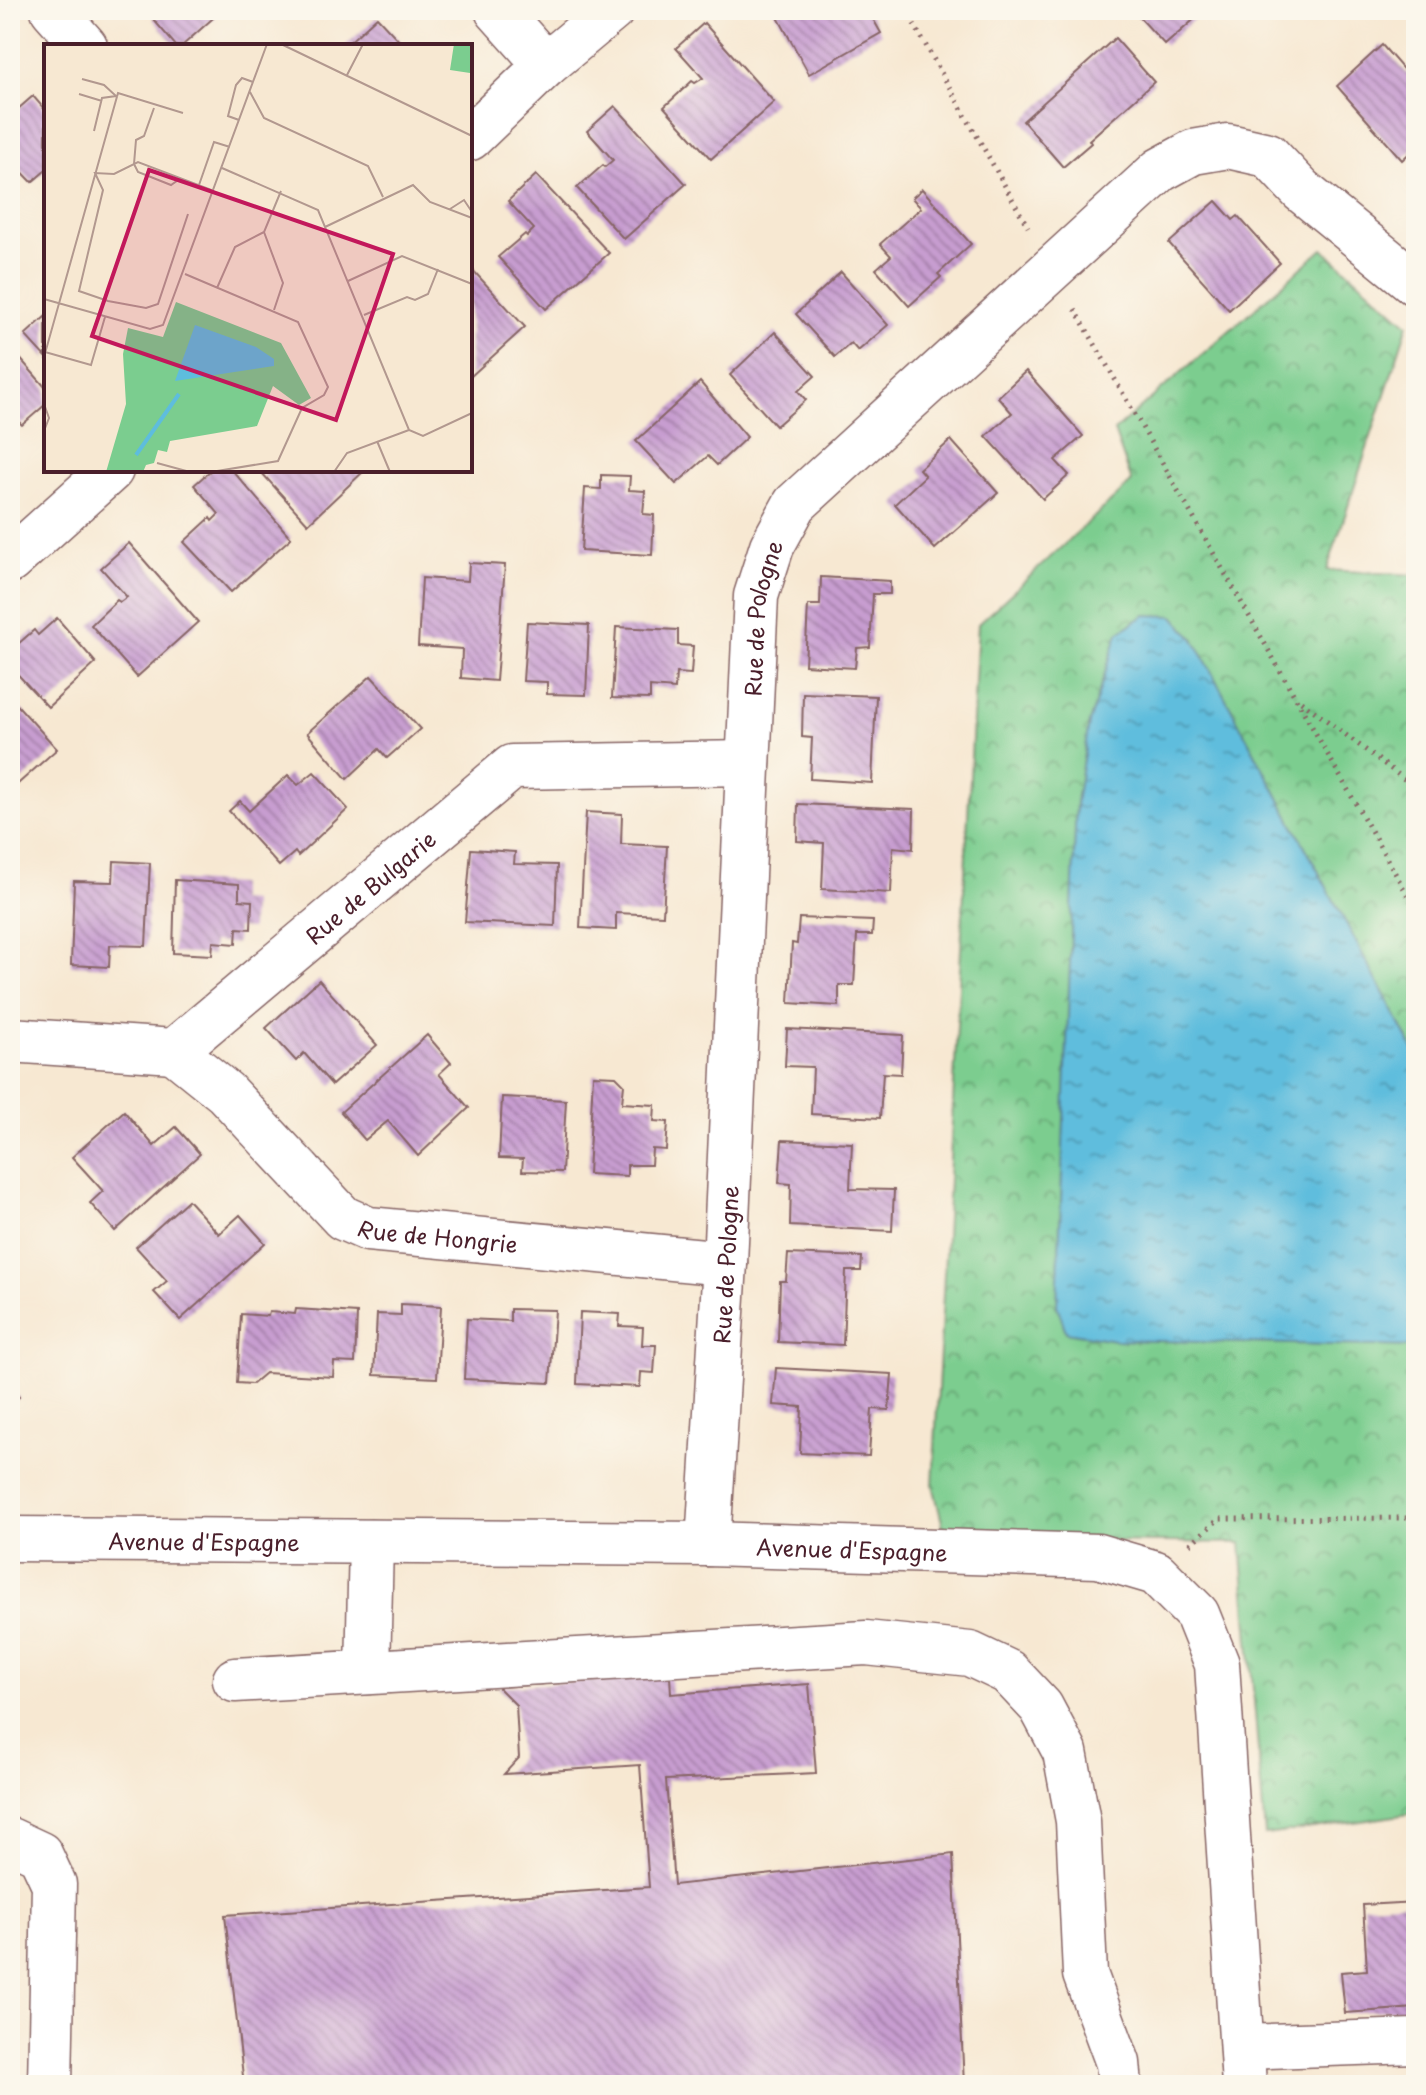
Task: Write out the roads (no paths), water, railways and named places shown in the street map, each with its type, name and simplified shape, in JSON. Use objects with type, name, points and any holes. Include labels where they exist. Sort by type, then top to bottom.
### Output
[{"type":"street","points":[[53,10],[83,44]]},
{"type":"street","points":[[497,10],[546,65]]},
{"type":"street","points":[[472,136],[546,65],[612,10]]},
{"type":"street","name":"Rue de Pologne","points":[[708,1544],[725,1263],[756,596],[772,546],[795,504],[1160,170],[1193,152],[1228,146],[1268,155],[1301,190],[1416,284]]},
{"type":"street","points":[[10,561],[109,472]]},
{"type":"street","name":"Rue de Bulgarie","points":[[174,1051],[512,767],[748,763]]},
{"type":"street","points":[[10,1040],[174,1051]]},
{"type":"street","name":"Rue de Hongrie","points":[[174,1051],[225,1092],[343,1218],[368,1229],[725,1263]]},
{"type":"street","name":"Avenue d'Espagne","points":[[10,1539],[708,1544],[1098,1556],[1156,1573],[1197,1614],[1217,1664],[1243,2066]]},
{"type":"street","points":[[368,1672],[371,1542]]},
{"type":"street","points":[[235,1680],[866,1643],[970,1654],[1008,1672],[1041,1707],[1065,1752],[1078,1821],[1085,1974],[1118,2063],[1120,2085]]},
{"type":"street","points":[[10,1840],[40,1854],[54,1884],[50,2085]]},
{"type":"street","points":[[1243,2066],[1416,2041]]},
{"type":"water","points":[[1145,615],[1174,616],[1194,639],[1416,1054],[1416,1347],[1115,1340],[1066,1332],[1057,1305],[1076,802],[1089,723],[1118,633]]}]
